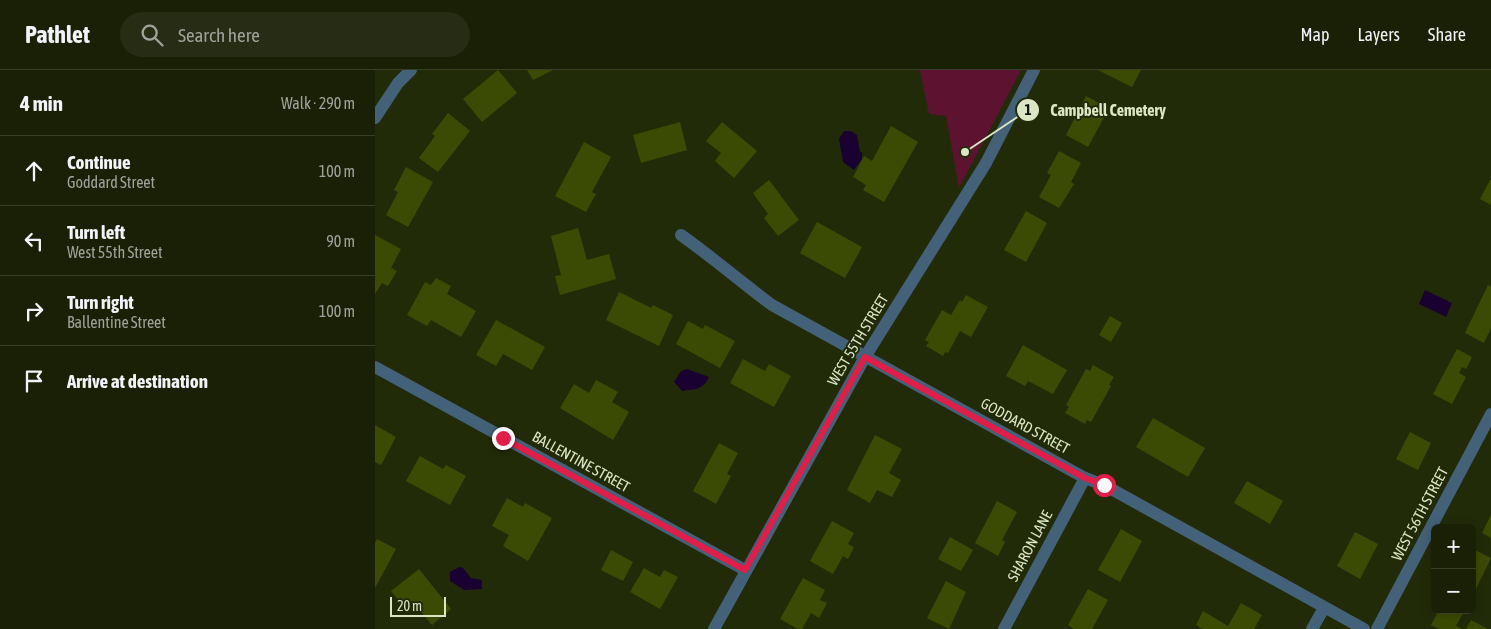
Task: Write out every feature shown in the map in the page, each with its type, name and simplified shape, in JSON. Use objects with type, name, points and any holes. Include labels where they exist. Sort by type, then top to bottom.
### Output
[{"type":"street","points":[[375,118],[398,83],[411,70]]},
{"type":"street","name":"WEST 55TH STREET","points":[[714,629],[745,570],[865,357],[985,163],[1034,70]]},
{"type":"street","name":"GODDARD STREET","points":[[681,235],[706,252],[726,271],[772,305],[1364,629]]},
{"type":"street","name":"BALLENTINE STREET","points":[[375,366],[745,570]]},
{"type":"street","name":"WEST 56TH STREET","points":[[1377,629],[1491,414]]},
{"type":"street","name":"SHARON LANE","points":[[1004,629],[1085,478]]},
{"type":"street","points":[[1312,629],[1324,608]]},
{"type":"shaded area","points":[[920,70],[1021,70],[959,188],[946,116],[929,114]]},
{"type":"shaded area","points":[[844,131],[851,131],[857,135],[860,152],[862,152],[862,159],[854,170],[843,162],[839,139]]},
{"type":"shaded area","points":[[1425,290],[1452,303],[1446,317],[1419,304]]},
{"type":"shaded area","points":[[687,369],[709,377],[701,387],[682,391],[674,382],[681,371]]},
{"type":"shaded area","points":[[459,567],[463,568],[471,578],[482,580],[482,589],[464,590],[450,581],[450,572]]},
{"type":"building","points":[[498,70],[517,93],[482,122],[463,99]]},
{"type":"building","points":[[527,70],[553,70],[533,80]]},
{"type":"building","points":[[1098,70],[1141,70],[1132,87]]},
{"type":"building","points":[[1086,96],[1109,108],[1088,147],[1066,135]]},
{"type":"building","points":[[448,113],[470,131],[438,172],[419,158],[435,136],[432,134]]},
{"type":"building","points":[[680,122],[687,150],[641,163],[633,135]]},
{"type":"building","points":[[722,122],[757,151],[734,178],[715,161],[721,153],[706,141]]},
{"type":"building","points":[[891,126],[918,142],[884,202],[863,190],[866,185],[853,177],[864,156],[872,161]]},
{"type":"building","points":[[584,142],[611,157],[592,192],[596,194],[586,212],[555,196]]},
{"type":"building","points":[[1059,151],[1081,163],[1071,182],[1074,184],[1059,208],[1039,197],[1051,175],[1047,173]]},
{"type":"building","points":[[406,167],[433,182],[408,227],[386,215],[398,192],[394,190]]},
{"type":"building","points":[[769,180],[799,220],[778,236],[764,218],[768,214],[753,193]]},
{"type":"building","points":[[1491,180],[1491,205],[1480,199]]},
{"type":"building","points":[[1026,211],[1047,223],[1026,262],[1004,250]]},
{"type":"building","points":[[817,222],[862,247],[845,278],[800,253]]},
{"type":"building","points":[[578,228],[587,260],[609,254],[616,279],[560,295],[555,276],[561,275],[551,236]]},
{"type":"building","points":[[375,235],[401,249],[391,268],[397,271],[388,286],[382,283],[375,294]]},
{"type":"building","points":[[436,278],[451,286],[447,294],[476,311],[461,337],[431,320],[427,326],[407,315],[425,282],[431,285]]},
{"type":"building","points":[[1488,285],[1491,287],[1491,328],[1484,343],[1465,333]]},
{"type":"building","points":[[619,292],[651,308],[653,305],[673,315],[659,346],[606,320]]},
{"type":"building","points":[[966,295],[988,307],[971,337],[960,331],[948,353],[945,352],[943,356],[926,346],[929,342],[925,340],[942,310],[951,315],[960,300],[962,302]]},
{"type":"building","points":[[1110,316],[1122,323],[1111,342],[1099,335]]},
{"type":"building","points":[[496,320],[545,347],[532,370],[503,354],[496,366],[476,355]]},
{"type":"building","points":[[688,321],[703,329],[705,325],[735,341],[720,368],[676,344]]},
{"type":"building","points":[[1023,345],[1067,370],[1053,394],[1028,381],[1025,386],[1006,376]]},
{"type":"building","points":[[1457,349],[1472,357],[1466,369],[1462,367],[1459,373],[1466,377],[1452,404],[1433,394]]},
{"type":"building","points":[[743,359],[765,371],[769,364],[791,376],[774,407],[730,383]]},
{"type":"building","points":[[1093,365],[1114,377],[1091,422],[1087,420],[1085,424],[1065,413],[1069,407],[1066,405],[1086,369],[1090,371]]},
{"type":"building","points":[[596,380],[618,392],[612,402],[629,412],[613,440],[560,408],[574,384],[589,393]]},
{"type":"building","points":[[1153,418],[1205,448],[1188,477],[1136,447]]},
{"type":"building","points":[[375,425],[396,437],[381,465],[375,462]]},
{"type":"building","points":[[1410,432],[1431,443],[1418,470],[1396,459]]},
{"type":"building","points":[[875,435],[902,449],[889,473],[901,480],[892,497],[877,490],[870,503],[847,490]]},
{"type":"building","points":[[719,443],[738,453],[727,474],[731,476],[716,504],[693,491]]},
{"type":"building","points":[[420,456],[443,469],[446,465],[466,476],[450,505],[406,481]]},
{"type":"building","points":[[1247,481],[1283,501],[1270,524],[1234,503]]},
{"type":"building","points":[[507,498],[523,507],[525,503],[552,518],[528,561],[503,546],[509,535],[492,526]]},
{"type":"building","points":[[997,501],[1017,512],[1002,540],[1005,542],[998,556],[975,543]]},
{"type":"building","points":[[1491,515],[1491,538],[1482,533]]},
{"type":"building","points":[[832,521],[854,533],[848,544],[854,547],[848,559],[843,556],[833,574],[810,561]]},
{"type":"building","points":[[1121,529],[1142,541],[1120,582],[1098,570]]},
{"type":"building","points":[[1355,532],[1378,544],[1360,579],[1337,566]]},
{"type":"building","points":[[950,537],[973,550],[961,571],[938,559]]},
{"type":"building","points":[[377,539],[396,549],[375,588],[375,543]]},
{"type":"building","points":[[611,550],[633,562],[623,581],[601,570]]},
{"type":"building","points":[[1476,550],[1491,558],[1476,589]]},
{"type":"building","points":[[644,568],[660,577],[664,570],[678,577],[660,609],[630,592]]},
{"type":"building","points":[[419,569],[451,609],[432,625],[412,601],[404,607],[391,591]]},
{"type":"building","points":[[803,578],[825,590],[820,600],[827,603],[819,618],[811,613],[802,629],[798,629],[780,619]]},
{"type":"building","points":[[946,581],[966,592],[949,629],[927,618]]},
{"type":"building","points":[[1088,589],[1108,600],[1092,629],[1074,629],[1068,625]]},
{"type":"building","points":[[1241,603],[1262,615],[1254,629],[1203,629],[1196,625],[1203,611],[1228,626]]},
{"type":"building","points":[[1437,614],[1463,614],[1456,626],[1462,629],[1439,629],[1431,625]]},
{"type":"building","points":[[1471,620],[1488,629],[1466,629]]},
{"type":"place","name":"Campbell Cemetery","points":[[965,152]]},
{"type":"route","points":[[503,438],[745,570],[865,357],[1085,478],[1104,485]]}]
